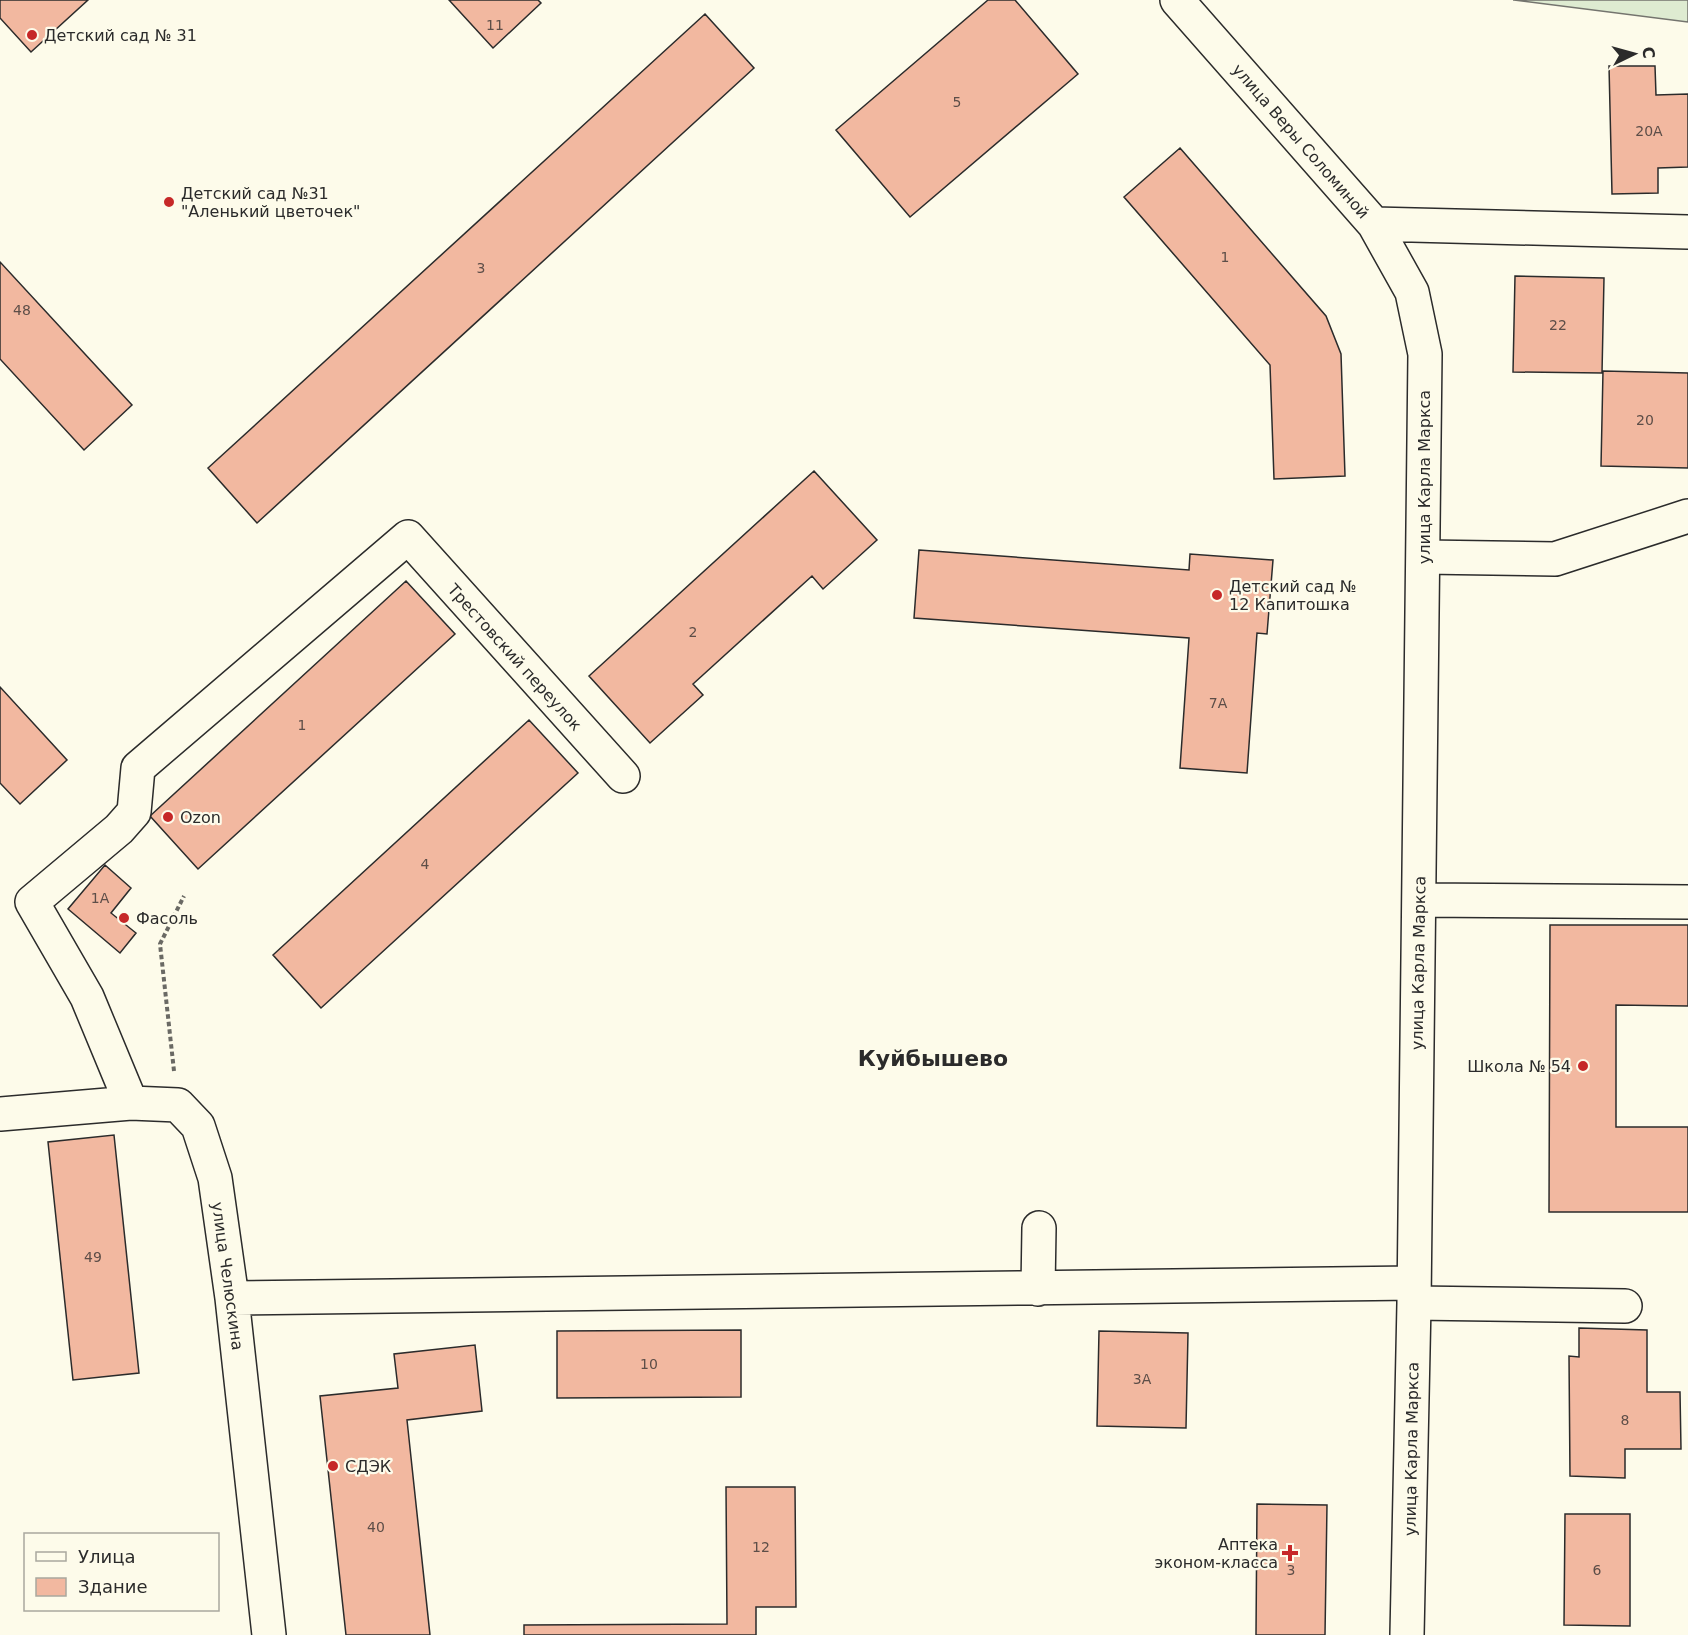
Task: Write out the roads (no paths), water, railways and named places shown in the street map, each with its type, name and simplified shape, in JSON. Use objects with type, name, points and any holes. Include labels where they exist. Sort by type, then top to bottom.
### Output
[{"type":"street","name":"улица Веры Соломиной","points":[[1177,0],[1374,225],[1412,291]]},
{"type":"street","points":[[1374,225],[1688,232]]},
{"type":"street","name":"улица Карла Маркса","points":[[1407,1635],[1414,1293],[1425,354],[1412,291]]},
{"type":"street","points":[[1424,557],[1555,559],[1688,516]]},
{"type":"street","name":"Трестовский переулок","points":[[130,1103],[87,997],[32,902],[119,829],[134,812],[138,768],[408,537],[623,776]]},
{"type":"street","points":[[1419,900],[1688,902]]},
{"type":"street","points":[[0,1114],[130,1103]]},
{"type":"street","name":"улица Челюскина","points":[[130,1103],[178,1105],[198,1126],[215,1178],[232,1298],[269,1635]]},
{"type":"street","points":[[1038,1289],[1039,1228]]},
{"type":"street","points":[[232,1298],[1038,1289],[1414,1293],[1625,1306]]},
{"type":"place","name":"Детский сад № 31","points":[[32,35]]},
{"type":"place","name":"Детский сад №31 \"Аленький цветочек\"","points":[[169,202]]},
{"type":"place","name":"Детский сад № 12 Капитошка","points":[[1217,595]]},
{"type":"place","name":"Ozon","points":[[168,817]]},
{"type":"place","name":"Фасоль","points":[[124,918]]},
{"type":"place","name":"Школа № 54","points":[[1583,1066]]},
{"type":"place","name":"СДЭК","points":[[333,1466]]},
{"type":"place","name":"Аптека эконом-класса","points":[[1290,1553]]},
{"type":"district","name":"Куйбышево","points":[[933,1058]]}]
